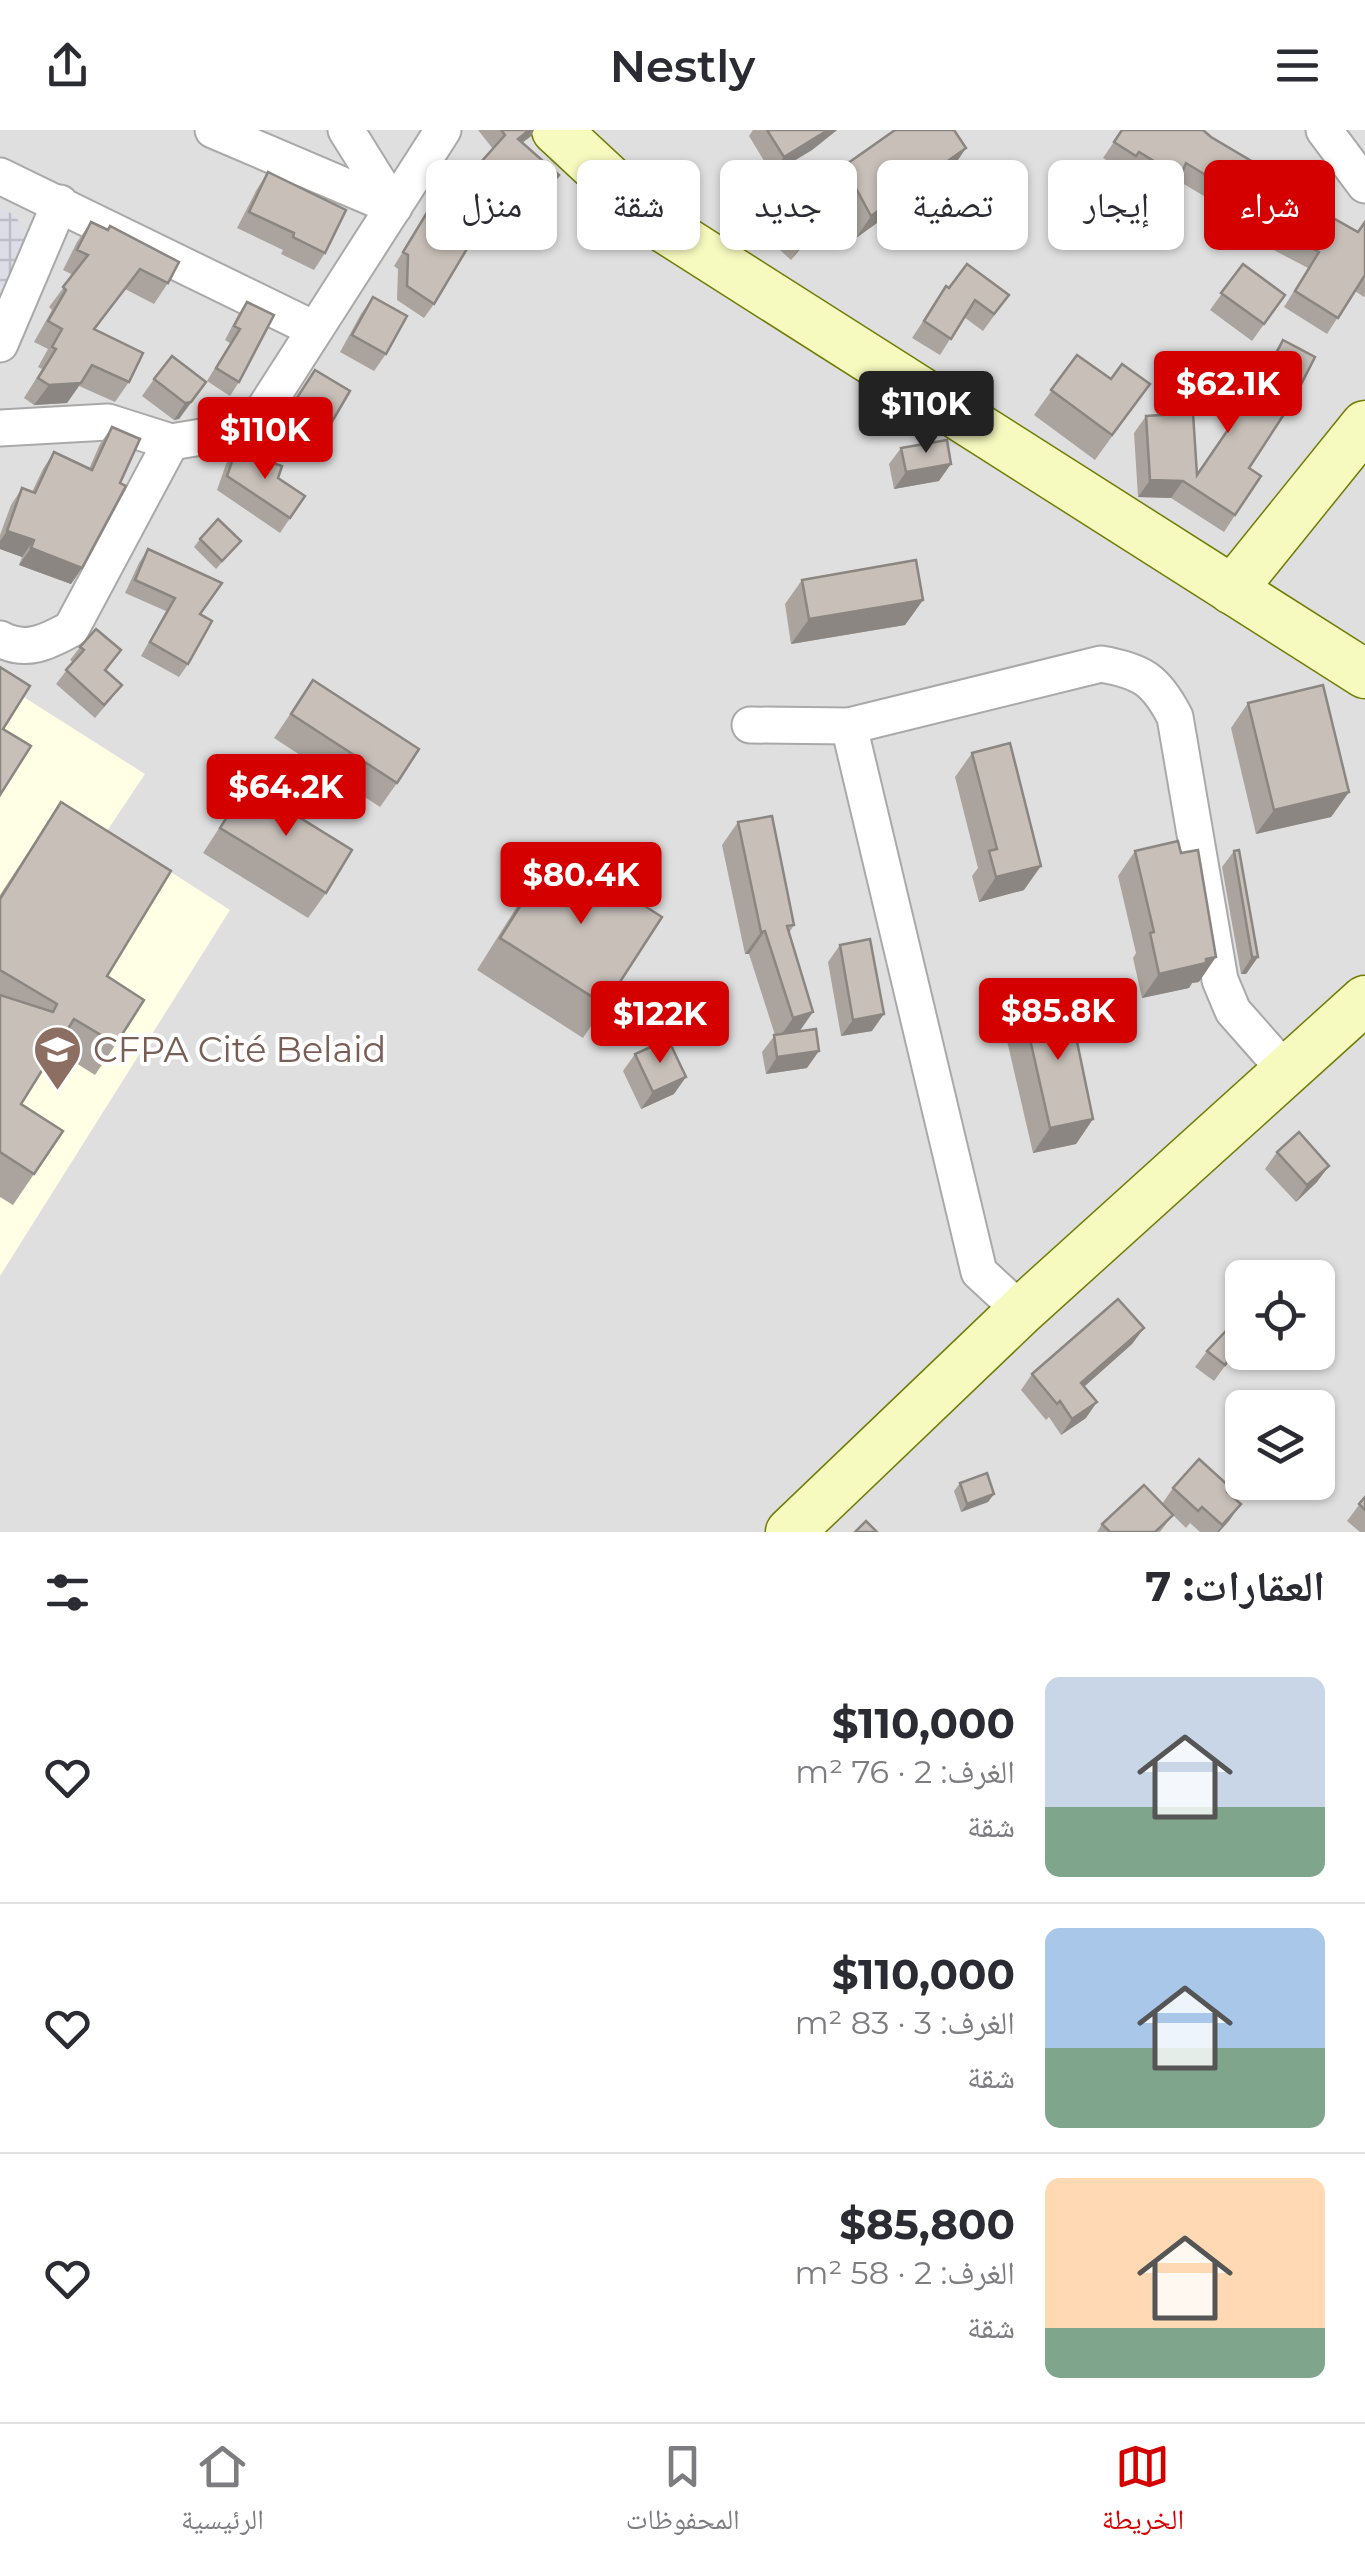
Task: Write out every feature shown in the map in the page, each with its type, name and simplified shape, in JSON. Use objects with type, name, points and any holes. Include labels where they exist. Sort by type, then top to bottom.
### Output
[{"type":"street","points":[[213,130],[394,207]]},
{"type":"street","points":[[346,130],[394,207]]},
{"type":"street","points":[[0,428],[108,422],[171,442],[226,432],[261,414],[444,130]]},
{"type":"street","points":[[556,130],[656,223],[1365,674]]},
{"type":"street","points":[[1324,130],[1365,185]]},
{"type":"street","points":[[0,176],[314,328]]},
{"type":"street","points":[[0,344],[60,203]]},
{"type":"street","points":[[1232,590],[1365,425]]},
{"type":"street","points":[[0,639],[11,645],[40,646],[71,629],[171,442]]},
{"type":"street","points":[[750,725],[849,726],[1101,664],[1134,670],[1162,691],[1175,717],[1220,980],[1233,1012],[1286,1070]]},
{"type":"street","points":[[849,726],[979,1272],[1021,1311]]},
{"type":"street","points":[[790,1532],[1021,1311],[1363,1003]]},
{"type":"shaded area","points":[[0,130],[1365,130],[1365,1532],[0,1532]]},
{"type":"shaded area","points":[[0,208],[15,215],[29,239],[0,301]]},
{"type":"shaded area","name":"CFPA Cité Belaid","points":[[0,682],[145,774],[107,831],[230,910],[0,1276]]},
{"type":"building","points":[[501,130],[529,130],[518,139],[542,160],[483,160],[505,135]]},
{"type":"building","points":[[767,130],[828,130],[784,157]]},
{"type":"building","points":[[895,130],[954,130],[966,148],[949,160],[877,160],[877,212],[871,216],[857,190],[857,160],[852,160]]},
{"type":"building","points":[[1122,130],[1203,130],[1250,160],[1204,160],[1204,174],[1186,163],[1184,168],[1184,160],[1152,160],[1139,152],[1136,156],[1114,142]]},
{"type":"building","points":[[268,172],[346,210],[325,253],[249,212]]},
{"type":"building","points":[[426,214],[426,250],[466,250],[434,304],[407,286],[408,255],[403,252]]},
{"type":"building","points":[[1335,219],[1358,232],[1365,222],[1365,275],[1338,318],[1295,291],[1319,252],[1315,250],[1335,250]]},
{"type":"building","points":[[91,222],[108,230],[110,226],[179,262],[168,283],[140,269],[94,329],[143,353],[129,382],[92,365],[81,383],[49,385],[38,378],[56,349],[52,347],[62,329],[48,321],[66,290],[63,287],[88,255],[77,250]]},
{"type":"building","points":[[967,264],[1009,295],[994,314],[975,300],[951,339],[924,321],[946,286],[949,288]]},
{"type":"building","points":[[1243,264],[1285,295],[1264,324],[1221,293]]},
{"type":"building","points":[[373,297],[407,316],[386,354],[352,335]]},
{"type":"building","points":[[247,302],[274,315],[239,382],[216,368],[240,329],[234,326]]},
{"type":"building","points":[[1283,340],[1315,357],[1292,402],[1249,468],[1261,476],[1235,515],[1183,481],[1150,480],[1146,416],[1193,413],[1197,475],[1249,399],[1252,401]]},
{"type":"building","points":[[1077,355],[1111,379],[1122,364],[1150,384],[1112,435],[1051,390]]},
{"type":"building","points":[[172,356],[206,382],[191,402],[185,403],[154,379]]},
{"type":"building","points":[[315,370],[350,391],[326,432],[289,410]]},
{"type":"building","points":[[112,427],[140,439],[120,483],[126,486],[82,568],[31,548],[34,540],[7,531],[22,488],[35,493],[54,452],[92,470]]},
{"type":"building","points":[[947,440],[951,464],[906,472],[901,448]]},
{"type":"building","points":[[236,450],[282,466],[278,478],[305,496],[290,518],[227,476]]},
{"type":"building","points":[[218,519],[241,541],[222,561],[200,539]]},
{"type":"building","points":[[148,549],[222,583],[200,614],[212,621],[188,664],[150,642],[175,598],[135,580]]},
{"type":"building","points":[[916,560],[923,600],[809,619],[802,580]]},
{"type":"building","points":[[96,629],[121,650],[105,670],[122,685],[104,705],[66,670]]},
{"type":"building","points":[[0,667],[30,686],[3,729],[31,746],[0,795]]},
{"type":"building","points":[[313,680],[419,749],[397,783],[291,714]]},
{"type":"building","points":[[1323,685],[1349,792],[1274,810],[1248,703]]},
{"type":"building","points":[[1010,743],[1041,866],[996,877],[989,851],[997,849],[972,753]]},
{"type":"building","points":[[247,785],[352,850],[326,893],[220,828]]},
{"type":"building","points":[[61,802],[171,871],[107,976],[144,1000],[116,1044],[74,1019],[21,1104],[63,1131],[34,1174],[0,1152],[0,995],[53,1012],[57,1004],[0,970],[0,899]]},
{"type":"building","points":[[772,816],[794,925],[787,926],[813,1012],[793,1018],[765,931],[761,932],[738,822]]},
{"type":"building","points":[[1178,841],[1181,853],[1198,850],[1216,957],[1159,974],[1150,933],[1154,932],[1135,851]]},
{"type":"building","points":[[556,849],[662,917],[605,1005],[500,938]]},
{"type":"building","points":[[1239,850],[1258,957],[1252,957],[1234,851]]},
{"type":"building","points":[[870,939],[884,1014],[853,1020],[840,945]]},
{"type":"building","points":[[1068,998],[1093,1119],[1050,1128],[1023,1008]]},
{"type":"building","points":[[816,1029],[819,1051],[777,1057],[774,1035]]},
{"type":"building","points":[[668,1039],[686,1077],[653,1092],[635,1054]]},
{"type":"building","points":[[1299,1132],[1329,1166],[1307,1185],[1277,1152]]},
{"type":"building","points":[[1118,1299],[1144,1328],[1081,1383],[1097,1402],[1072,1419],[1032,1374]]},
{"type":"building","points":[[1225,1332],[1225,1365],[1207,1351]]},
{"type":"building","points":[[1199,1459],[1225,1483],[1225,1500],[1241,1504],[1222,1525],[1202,1507],[1198,1511],[1173,1488]]},
{"type":"building","points":[[987,1473],[994,1494],[967,1504],[960,1483]]},
{"type":"building","points":[[1144,1485],[1173,1515],[1155,1532],[1110,1532],[1102,1524]]},
{"type":"building","points":[[866,1521],[877,1532],[855,1532]]},
{"type":"place","name":"CFPA Cité Belaid","points":[[58,1092]]}]
